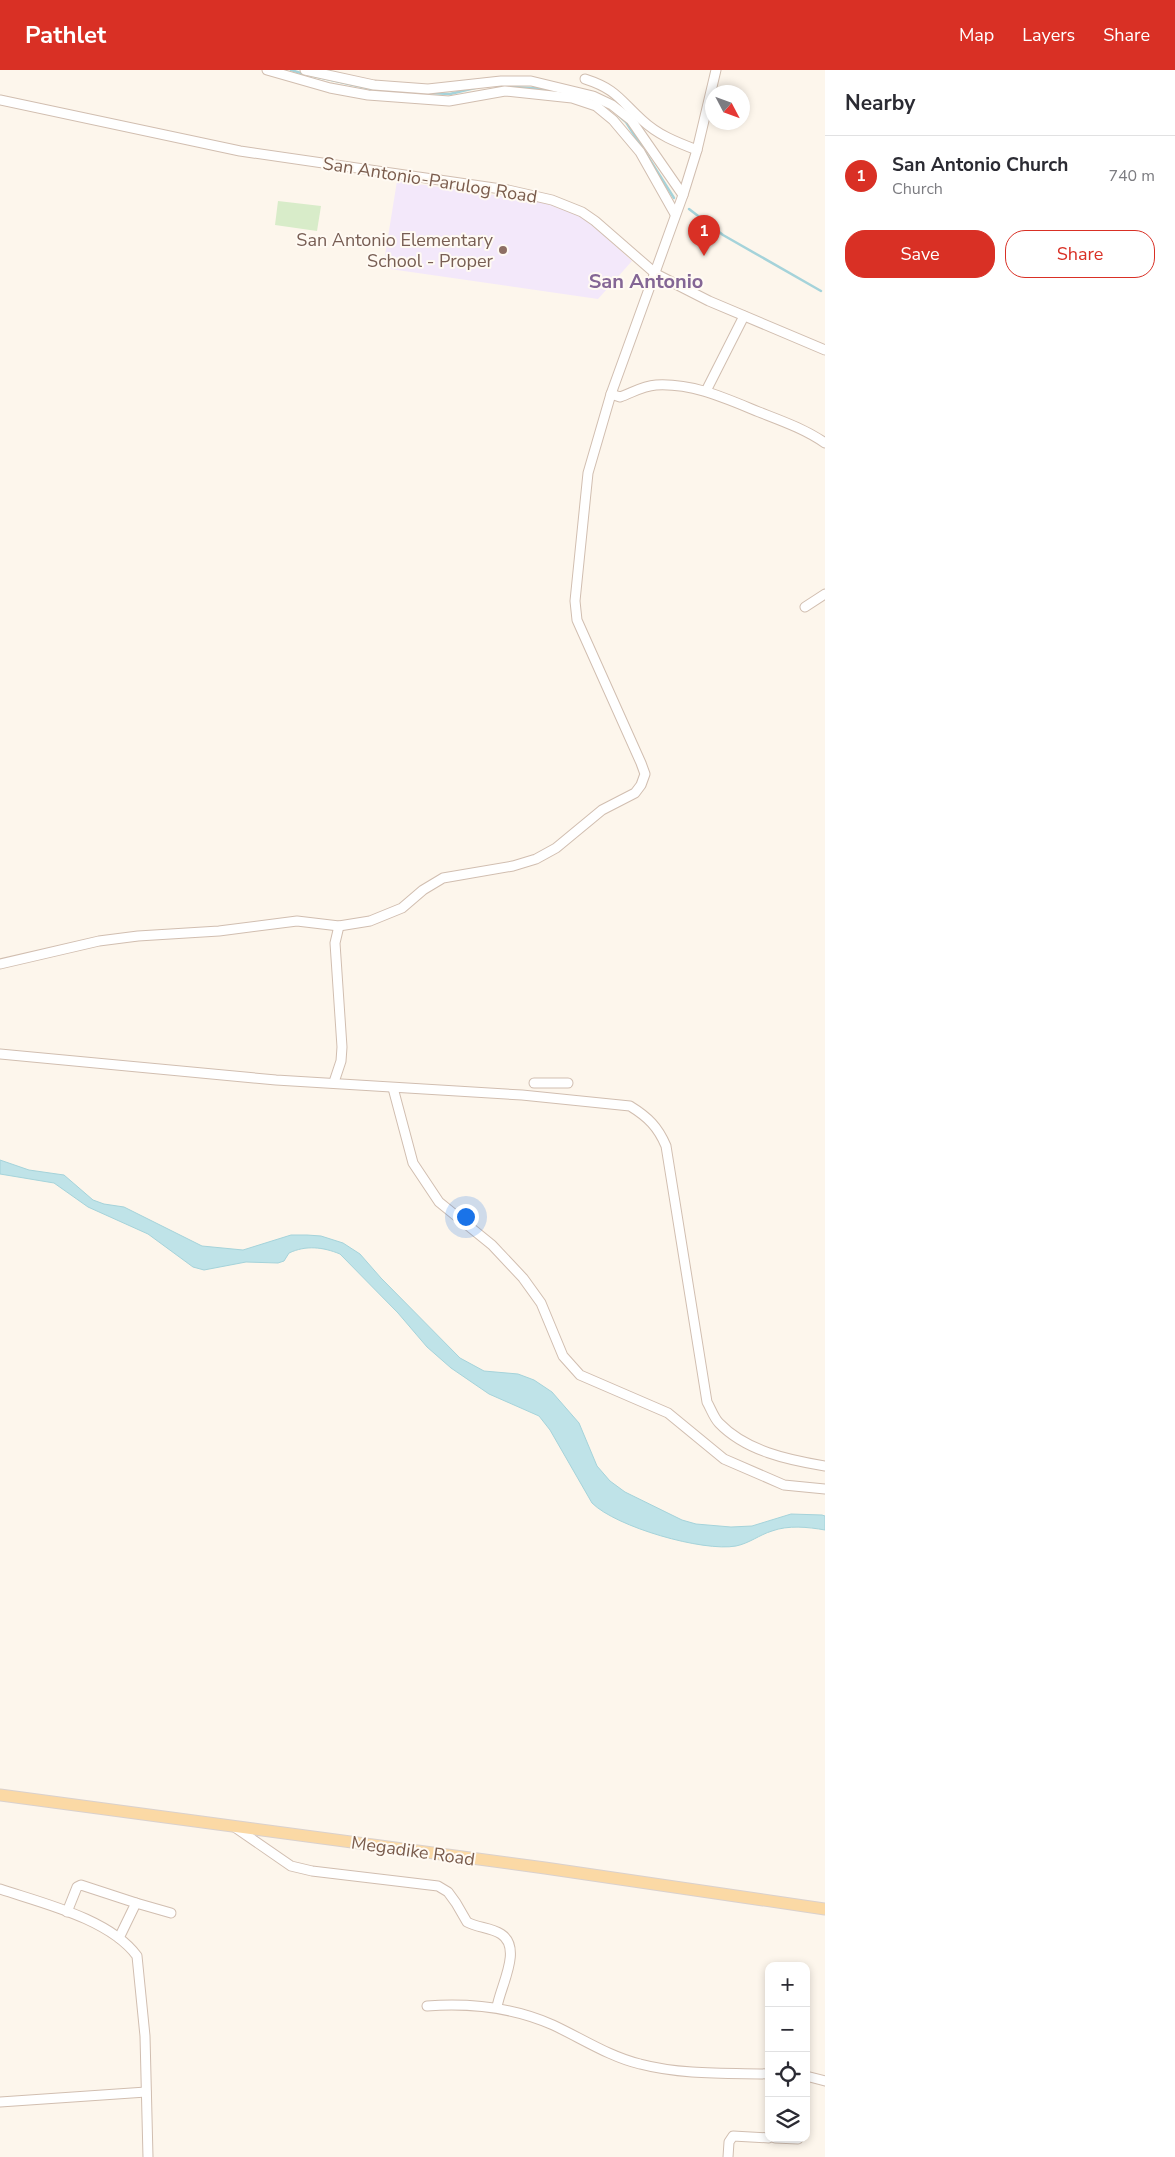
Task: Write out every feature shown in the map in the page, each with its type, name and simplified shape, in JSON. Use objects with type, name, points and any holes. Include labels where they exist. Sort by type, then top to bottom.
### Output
[{"type":"main road","name":"Megadike Road","points":[[0,1796],[536,1867],[825,1909]]},
{"type":"street","points":[[267,70],[330,88],[368,95],[450,101],[505,91],[572,98],[596,106],[614,120],[640,152],[675,214]]},
{"type":"street","points":[[306,70],[374,85],[428,90],[501,81],[531,81],[593,96],[612,106],[630,120],[683,194]]},
{"type":"street","points":[[0,964],[99,941],[138,936],[219,931],[297,921],[340,926],[388,916],[402,908],[432,883],[443,878],[476,873],[536,859],[556,848],[602,810],[634,793],[641,785],[645,774],[642,763],[584,640],[577,620],[575,601],[588,474],[611,394],[656,274],[697,150],[716,70]]},
{"type":"street","points":[[585,80],[608,87],[642,120],[669,140],[697,150]]},
{"type":"street","name":"San Antonio-Parulog Road","points":[[0,100],[240,151],[508,190],[552,200],[582,212],[595,221],[656,274],[709,301],[825,350]]},
{"type":"street","points":[[706,391],[744,316]]},
{"type":"street","points":[[611,394],[620,397],[633,390],[654,385],[679,385],[706,391],[796,426],[825,443]]},
{"type":"street","points":[[805,607],[825,594]]},
{"type":"street","points":[[334,1082],[341,1061],[342,1047],[335,944],[340,926]]},
{"type":"street","points":[[0,1054],[276,1080],[334,1082],[393,1088],[522,1095],[630,1106],[644,1115],[659,1130],[666,1146],[708,1402],[718,1422],[748,1444],[788,1460],[825,1466]]},
{"type":"street","points":[[534,1083],[568,1083]]},
{"type":"street","points":[[393,1088],[413,1163],[439,1202],[492,1245],[523,1278],[541,1303],[563,1356],[580,1375],[668,1413],[724,1459],[784,1485],[825,1488]]},
{"type":"street","points":[[236,1828],[291,1866],[312,1871],[438,1886],[444,1889],[456,1903],[467,1922],[496,1931],[506,1938],[509,1944],[510,1966],[500,1990],[497,2007]]},
{"type":"street","points":[[67,1912],[77,1887],[81,1885],[171,1913]]},
{"type":"street","points":[[0,1889],[67,1912],[119,1938],[132,1949],[140,1965],[148,2157]]},
{"type":"street","points":[[119,1938],[136,1903]]},
{"type":"street","points":[[427,2006],[456,2004],[497,2007],[550,2024],[639,2064],[681,2072],[765,2074]]},
{"type":"street","points":[[810,2077],[825,2081]]},
{"type":"street","points":[[0,2102],[146,2092]]},
{"type":"street","points":[[728,2157],[729,2142],[733,2136],[765,2138]]},
{"type":"shaded area","name":"San Antonio Elementary School - Proper","points":[[397,181],[550,203],[573,212],[590,223],[632,261],[598,299],[383,268]]},
{"type":"green space","points":[[278,201],[321,206],[317,231],[275,225]]},
{"type":"water","points":[[0,1160],[29,1170],[64,1175],[93,1200],[124,1207],[202,1246],[243,1250],[291,1235],[321,1236],[343,1243],[360,1254],[460,1358],[484,1371],[518,1374],[534,1380],[552,1392],[579,1423],[597,1466],[610,1481],[625,1492],[682,1520],[696,1524],[731,1527],[752,1526],[791,1514],[822,1515],[825,1516],[825,1530],[805,1527],[778,1529],[741,1545],[721,1547],[661,1536],[620,1521],[592,1503],[550,1430],[539,1416],[489,1394],[451,1368],[427,1347],[398,1313],[340,1254],[321,1248],[308,1248],[289,1253],[284,1261],[278,1263],[246,1262],[204,1270],[193,1267],[148,1234],[88,1207],[54,1183],[0,1174]]},
{"type":"waterway","points":[[291,70],[304,74]]},
{"type":"waterway","points":[[309,75],[376,90],[410,92]]},
{"type":"waterway","points":[[494,86],[548,89]]},
{"type":"waterway","points":[[430,93],[450,94],[479,87]]},
{"type":"waterway","points":[[618,115],[626,122],[674,198]]},
{"type":"waterway","points":[[689,209],[723,235],[821,291]]},
{"type":"place","name":"San Antonio Elementary School - Proper","points":[[503,250]]},
{"type":"place","name":"San Antonio Church","points":[[704,256]]},
{"type":"district","name":"San Antonio","points":[[646,281]]}]
